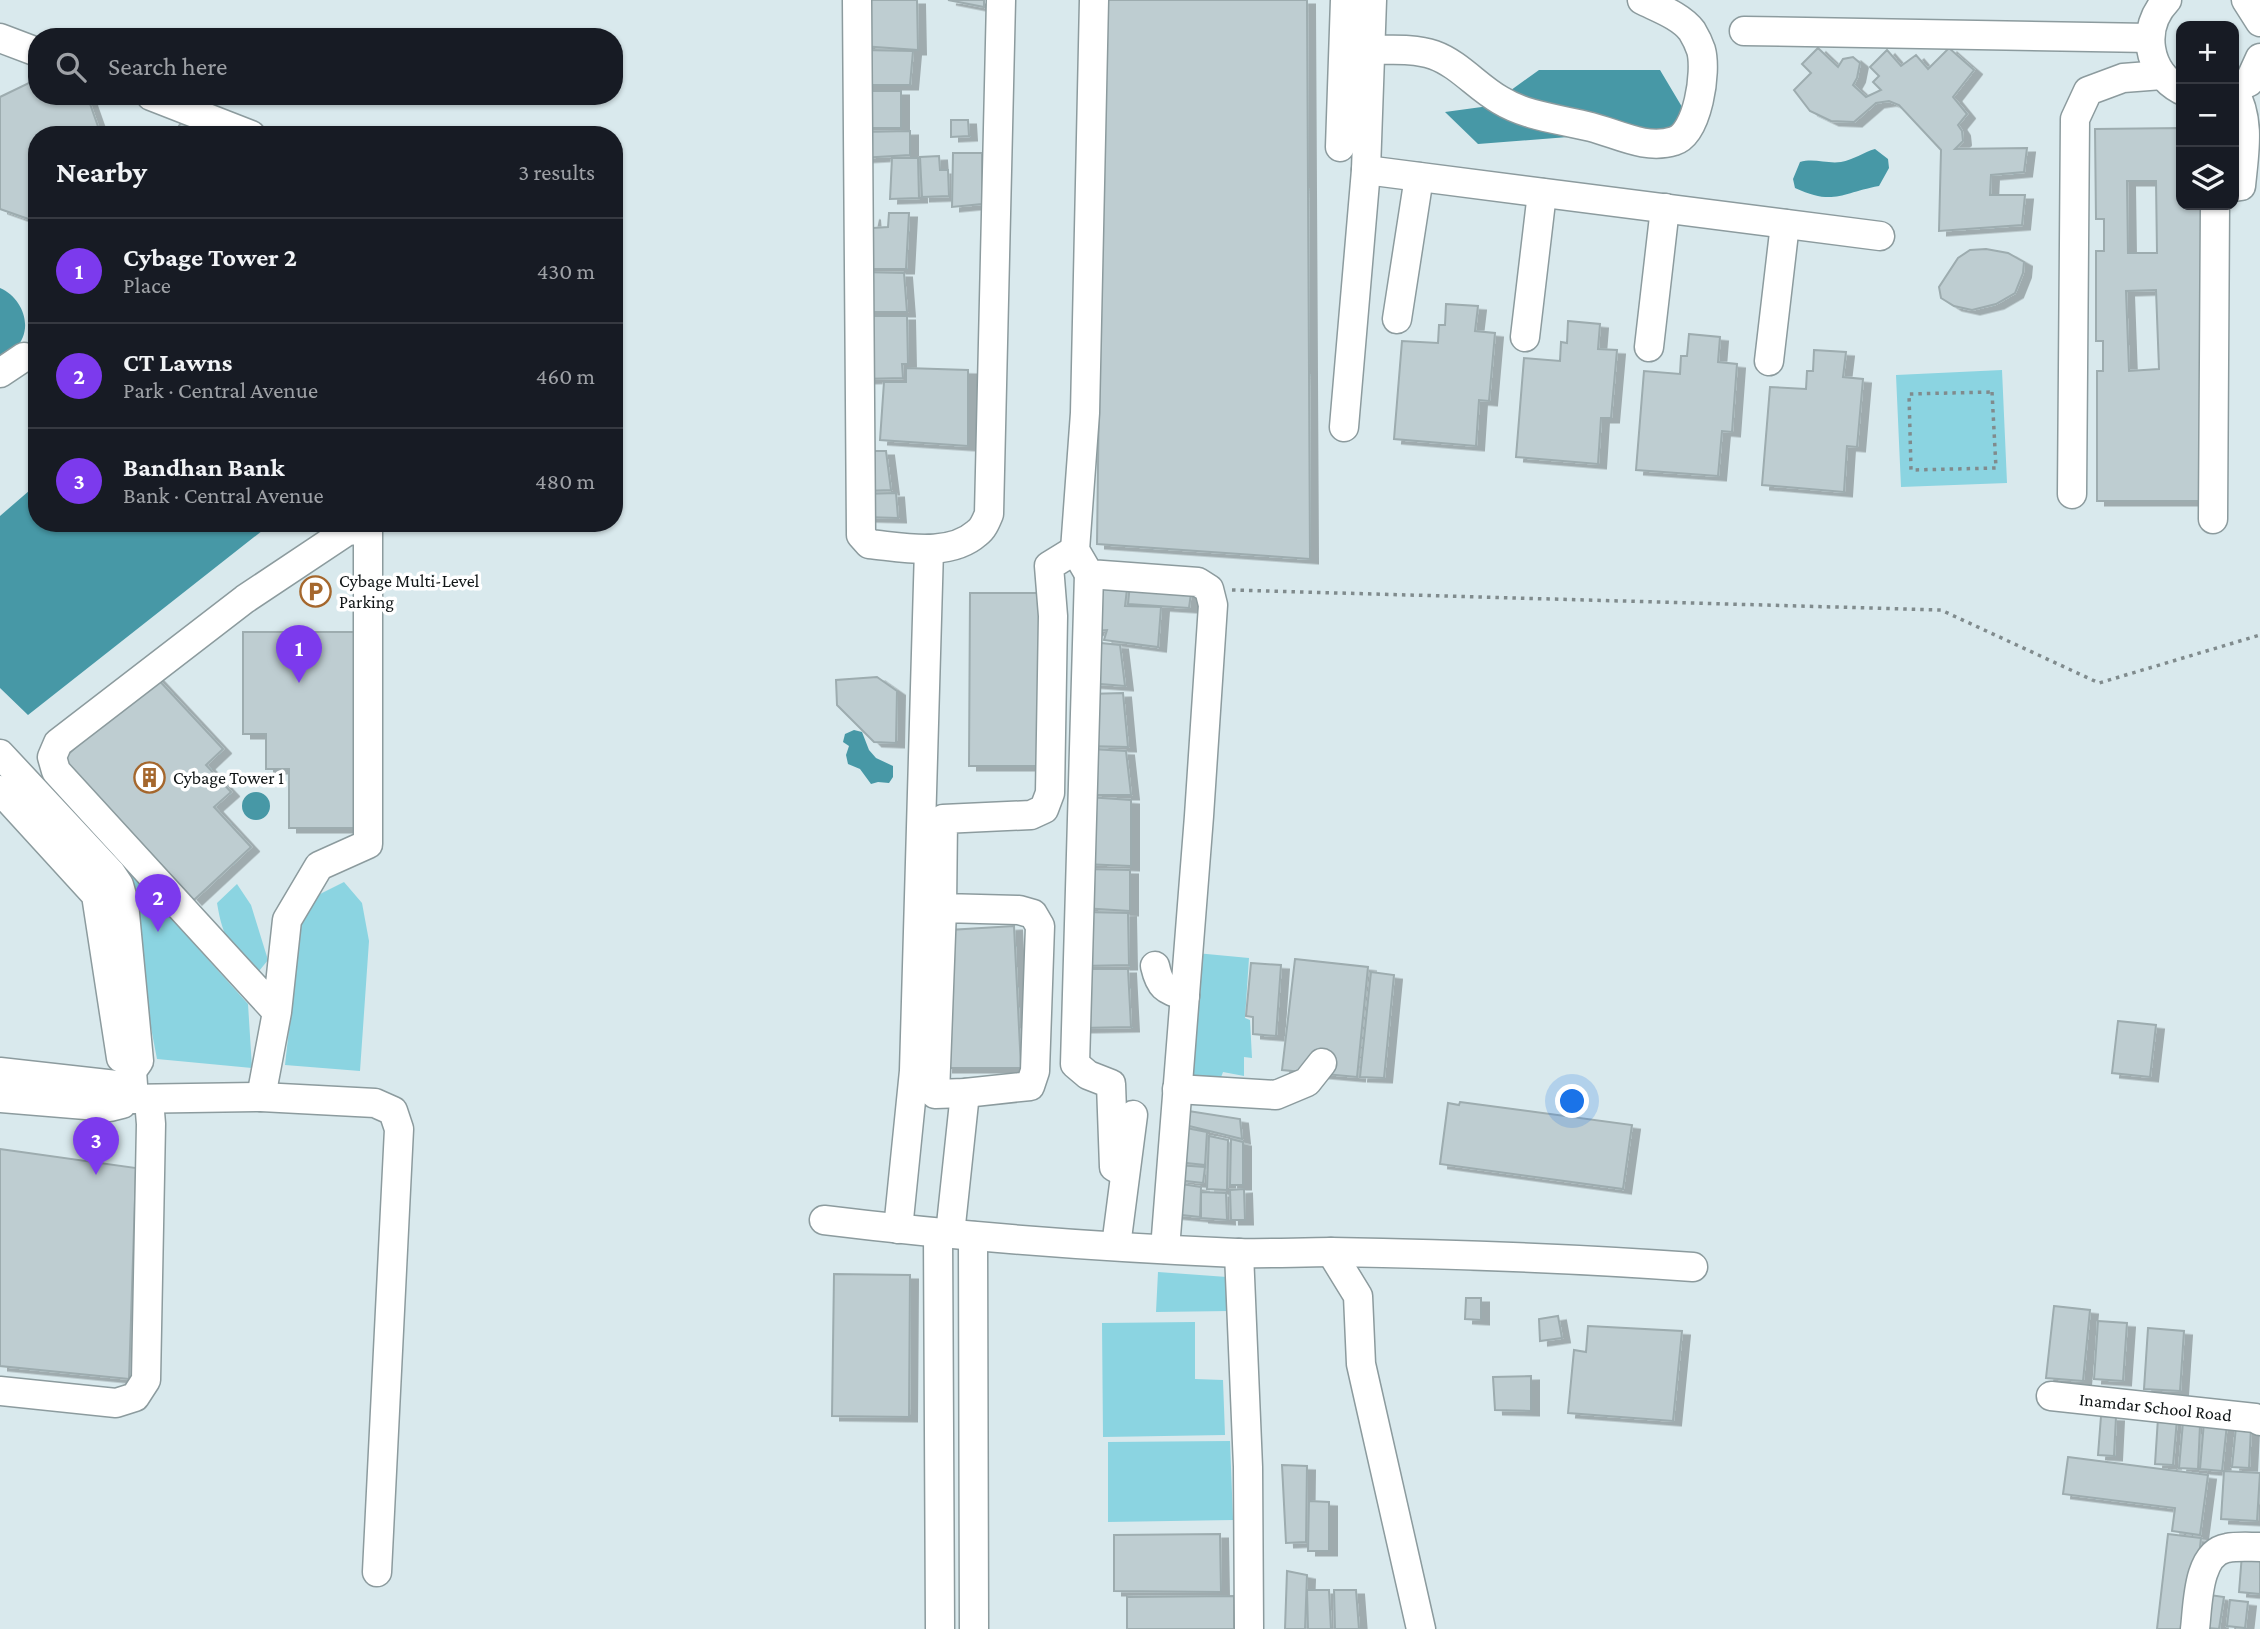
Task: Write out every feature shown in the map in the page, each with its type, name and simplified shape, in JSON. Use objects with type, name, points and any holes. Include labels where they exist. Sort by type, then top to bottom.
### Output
[{"type":"street","points":[[857,0],[861,536],[869,544],[929,549],[964,542],[979,532],[989,514],[1001,0]]},
{"type":"street","points":[[1094,0],[1084,412],[1075,1064],[1088,1075],[1111,1084],[1114,1167],[1125,1173]]},
{"type":"street","points":[[1340,148],[1345,0]]},
{"type":"street","points":[[1344,427],[1366,170],[1372,0]]},
{"type":"street","points":[[1371,50],[1419,51],[1435,56],[1447,61],[1485,91],[1517,110],[1592,127],[1639,142],[1676,141],[1687,132],[1694,116],[1703,77],[1701,49],[1691,29],[1675,16],[1642,0]]},
{"type":"street","points":[[2167,0],[2154,19],[2150,38],[2153,58],[2172,83]]},
{"type":"street","points":[[2246,0],[2260,22]]},
{"type":"street","points":[[1744,31],[2150,38]]},
{"type":"street","points":[[0,38],[28,49]]},
{"type":"street","points":[[2072,494],[2075,119],[2088,91],[2123,78],[2172,83]]},
{"type":"street","points":[[2239,186],[2245,125],[2242,105],[2247,83]]},
{"type":"street","points":[[174,105],[228,126]]},
{"type":"street","points":[[1366,170],[1880,236]]},
{"type":"street","points":[[1397,320],[1419,177]]},
{"type":"street","points":[[1525,337],[1542,193]]},
{"type":"street","points":[[1648,347],[1665,208]]},
{"type":"street","points":[[2213,519],[2215,210]]},
{"type":"street","points":[[1769,361],[1785,224]]},
{"type":"street","points":[[0,373],[24,357]]},
{"type":"street","points":[[276,1012],[56,771],[52,757],[58,743],[245,599],[346,532]]},
{"type":"street","points":[[261,1097],[276,1012],[286,920],[319,866],[368,844],[368,532]]},
{"type":"street","points":[[898,1229],[914,1071],[929,549]]},
{"type":"street","points":[[942,908],[1019,910],[1033,914],[1040,926],[1035,1071],[1030,1086],[965,1094],[935,1094],[943,819],[1031,815],[1044,808],[1050,793],[1053,616],[1049,566],[1082,562],[1198,582],[1209,589],[1213,605],[1165,1249]]},
{"type":"street","points":[[0,754],[111,873],[119,885],[124,903],[139,1061],[132,1070]]},
{"type":"street","points":[[0,790],[96,895],[121,1059],[132,1070],[140,1106],[146,1380],[135,1397],[116,1403],[0,1391]]},
{"type":"street","points":[[1154,966],[1158,981],[1166,989],[1185,996]]},
{"type":"street","points":[[1177,1089],[1276,1095],[1307,1082],[1322,1063]]},
{"type":"street","points":[[0,1072],[116,1085],[140,1106]]},
{"type":"street","points":[[940,1629],[954,1235],[965,1094]]},
{"type":"street","points":[[0,1114],[261,1097],[375,1102],[393,1111],[399,1129],[377,1572]]},
{"type":"street","points":[[0,1098],[110,1107],[122,1104],[140,1106]]},
{"type":"street","points":[[1116,1246],[1133,1115]]},
{"type":"street","points":[[824,1220],[954,1235],[1165,1249],[1240,1253],[1331,1252],[1693,1267]]},
{"type":"street","points":[[954,1235],[974,1629]]},
{"type":"street","points":[[1331,1252],[1358,1296],[1362,1364],[1421,1629]]},
{"type":"street","points":[[1240,1253],[1248,1467],[1249,1629]]},
{"type":"street","name":"Inamdar School Road","points":[[2051,1395],[2255,1418],[2260,1421]]},
{"type":"street","points":[[2195,1629],[2204,1569],[2210,1556],[2225,1548],[2260,1546]]},
{"type":"path","points":[[1992,391],[1996,468],[1911,470],[1909,394],[1992,391]]},
{"type":"path","points":[[1209,589],[1941,610],[2099,683],[2260,635]]},
{"type":"shaded area","points":[[1539,70],[1660,70],[1694,127],[1478,144],[1445,112],[1489,106]]},
{"type":"shaded area","points":[[1875,149],[1888,159],[1889,168],[1879,186],[1829,197],[1795,188],[1793,179],[1800,162],[1841,162]]},
{"type":"shaded area","points":[[0,288],[20,306],[25,324],[21,341],[0,358]]},
{"type":"shaded area","points":[[2002,370],[2007,483],[1901,487],[1896,375]]},
{"type":"shaded area","points":[[28,492],[28,532],[261,532],[28,715],[0,688],[0,516]]},
{"type":"shaded area","points":[[854,730],[862,732],[869,750],[876,758],[893,766],[893,777],[889,783],[871,784],[860,769],[848,764],[846,755],[849,746],[843,742],[845,734]]},
{"type":"shaded area","points":[[256,792],[266,796],[270,806],[266,816],[256,820],[246,816],[242,806],[246,796]]},
{"type":"shaded area","points":[[119,860],[248,1004],[252,1068],[157,1059]]},
{"type":"shaded area","points":[[344,882],[362,903],[369,941],[360,1071],[285,1065],[301,922],[312,898]]},
{"type":"shaded area","points":[[237,884],[251,905],[268,960],[255,976],[230,943],[219,916],[217,903]]},
{"type":"shaded area","points":[[1196,953],[1249,958],[1245,1018],[1250,1020],[1252,1058],[1244,1057],[1244,1076],[1223,1072],[1220,1080],[1191,1076]]},
{"type":"shaded area","points":[[1158,1272],[1227,1277],[1229,1311],[1156,1312]]},
{"type":"shaded area","points":[[1195,1322],[1195,1379],[1223,1380],[1225,1435],[1103,1437],[1102,1323]]},
{"type":"shaded area","points":[[1230,1441],[1233,1520],[1108,1522],[1108,1442]]},
{"type":"building","points":[[860,0],[917,0],[918,50],[861,46]]},
{"type":"building","points":[[948,0],[984,0],[984,7]]},
{"type":"building","points":[[1104,0],[1307,0],[1310,559],[1097,544]]},
{"type":"building","points":[[1818,48],[1838,67],[1843,59],[1853,57],[1860,63],[1853,85],[1866,97],[1881,90],[1873,82],[1879,76],[1870,67],[1887,50],[1901,66],[1916,55],[1928,69],[1949,48],[1974,70],[1953,97],[1967,114],[1958,125],[1963,141],[1955,149],[2027,148],[2024,172],[1991,175],[1990,195],[2025,195],[2022,225],[1939,231],[1941,150],[1899,105],[1889,101],[1876,103],[1854,122],[1831,121],[1810,111],[1794,90],[1811,73],[1802,64]]},
{"type":"building","points":[[863,50],[913,51],[910,85],[864,85]]},
{"type":"building","points":[[28,83],[28,105],[90,105],[98,126],[28,126],[28,219],[0,209],[0,97]]},
{"type":"building","points":[[865,91],[901,91],[901,128],[865,128]]},
{"type":"building","points":[[186,116],[210,126],[179,126]]},
{"type":"building","points":[[951,120],[968,120],[969,136],[951,137]]},
{"type":"building","points":[[2176,128],[2176,210],[2204,210],[2206,501],[2097,501],[2097,371],[2103,371],[2103,341],[2096,341],[2096,251],[2104,251],[2104,219],[2096,219],[2095,129]],"holes":[[[2127,181],[2156,181],[2157,253],[2128,253]],[[2156,290],[2159,369],[2129,371],[2126,291]]]},
{"type":"building","points":[[910,131],[910,155],[860,158],[861,132]]},
{"type":"building","points":[[953,153],[982,153],[982,204],[952,207]]},
{"type":"building","points":[[939,156],[940,170],[948,170],[949,196],[922,197],[920,157]]},
{"type":"building","points":[[892,158],[918,158],[919,198],[890,199]]},
{"type":"building","points":[[889,213],[909,213],[906,269],[861,269],[872,215],[873,228],[888,227]]},
{"type":"building","points":[[1986,249],[2008,253],[2024,262],[2023,273],[2015,293],[1996,304],[1972,310],[1954,306],[1941,298],[1939,287],[1958,258],[1970,250]]},
{"type":"building","points":[[862,272],[904,273],[907,312],[862,312]]},
{"type":"building","points":[[1446,304],[1478,306],[1475,331],[1495,333],[1489,401],[1479,400],[1476,446],[1394,439],[1402,341],[1438,343],[1439,325],[1445,325]]},
{"type":"building","points":[[862,316],[907,316],[908,364],[902,364],[903,378],[861,379]]},
{"type":"building","points":[[1568,321],[1600,324],[1598,349],[1617,350],[1611,418],[1601,418],[1598,464],[1516,457],[1524,358],[1560,361],[1561,342],[1567,343]]},
{"type":"building","points":[[1689,334],[1720,337],[1718,362],[1737,364],[1732,432],[1722,431],[1718,476],[1636,470],[1644,371],[1680,374],[1681,356],[1687,356]]},
{"type":"building","points":[[1814,350],[1846,352],[1843,377],[1863,379],[1857,447],[1847,446],[1844,492],[1762,485],[1770,387],[1806,389],[1807,371],[1813,371]]},
{"type":"building","points":[[906,368],[968,370],[968,446],[880,440],[884,382],[906,382]]},
{"type":"building","points":[[863,451],[886,451],[891,490],[863,491]]},
{"type":"building","points":[[896,493],[898,518],[864,517],[864,494]]},
{"type":"building","points":[[1093,579],[1128,580],[1125,606],[1161,607],[1158,647],[1104,640],[1107,630],[1091,631]]},
{"type":"building","points":[[1130,584],[1192,586],[1189,608],[1128,604]]},
{"type":"building","points":[[970,593],[1046,593],[1045,766],[969,766]]},
{"type":"building","points":[[243,632],[354,632],[354,828],[289,828],[289,769],[266,769],[266,734],[243,734]]},
{"type":"building","points":[[1091,642],[1120,645],[1125,686],[1088,683]]},
{"type":"building","name":"Cybage Tower 1","points":[[154,675],[223,749],[206,765],[231,792],[214,807],[251,847],[194,900],[63,759]]},
{"type":"building","points":[[877,677],[897,691],[896,743],[874,742],[837,705],[836,680]]},
{"type":"building","points":[[1123,693],[1128,747],[1087,746],[1088,694]]},
{"type":"building","points":[[1091,749],[1126,751],[1131,795],[1086,795]]},
{"type":"building","points":[[1087,797],[1131,800],[1131,866],[1083,864]]},
{"type":"building","points":[[1084,869],[1130,870],[1130,911],[1082,908]]},
{"type":"building","points":[[1084,912],[1128,913],[1129,965],[1081,966]]},
{"type":"building","points":[[1014,926],[1021,1068],[945,1068],[949,930]]},
{"type":"building","points":[[1295,959],[1368,967],[1357,1077],[1282,1070]]},
{"type":"building","points":[[1251,963],[1281,965],[1276,1036],[1253,1034],[1253,1017],[1246,1016]]},
{"type":"building","points":[[1082,969],[1128,969],[1131,1027],[1079,1028]]},
{"type":"building","points":[[1371,972],[1394,975],[1384,1078],[1360,1077]]},
{"type":"building","points":[[2118,1021],[2156,1025],[2150,1077],[2112,1073]]},
{"type":"building","points":[[1460,1102],[1632,1125],[1623,1189],[1440,1164],[1448,1103],[1459,1105]]},
{"type":"building","points":[[1182,1110],[1240,1119],[1242,1139],[1181,1124]]},
{"type":"building","points":[[1181,1127],[1207,1132],[1205,1165],[1177,1162]]},
{"type":"building","points":[[1209,1136],[1228,1140],[1227,1190],[1207,1189]]},
{"type":"building","points":[[1231,1139],[1243,1142],[1243,1185],[1230,1185]]},
{"type":"building","points":[[0,1149],[136,1168],[129,1379],[0,1366]]},
{"type":"building","points":[[1177,1165],[1205,1167],[1203,1183],[1177,1180]]},
{"type":"building","points":[[1175,1183],[1201,1187],[1200,1217],[1172,1214]]},
{"type":"building","points":[[1244,1189],[1245,1220],[1231,1220],[1230,1190]]},
{"type":"building","points":[[1201,1192],[1226,1193],[1227,1220],[1201,1218]]},
{"type":"building","points":[[834,1274],[910,1275],[909,1417],[832,1416]]},
{"type":"building","points":[[1466,1298],[1481,1298],[1481,1320],[1465,1319]]},
{"type":"building","points":[[2054,1306],[2090,1310],[2083,1381],[2046,1378]]},
{"type":"building","points":[[1558,1316],[1562,1338],[1540,1341],[1539,1319]]},
{"type":"building","points":[[2098,1321],[2127,1323],[2123,1381],[2094,1379]]},
{"type":"building","points":[[1588,1326],[1682,1331],[1673,1421],[1568,1413],[1574,1350],[1586,1352]]},
{"type":"building","points":[[2148,1328],[2184,1331],[2180,1391],[2144,1389]]},
{"type":"building","points":[[1531,1376],[1531,1411],[1495,1410],[1493,1377]]},
{"type":"building","points":[[2101,1416],[2116,1417],[2114,1456],[2098,1455]]},
{"type":"building","points":[[2158,1418],[2177,1419],[2173,1465],[2155,1464]]},
{"type":"building","points":[[2183,1422],[2200,1425],[2198,1469],[2179,1468]]},
{"type":"building","points":[[2204,1422],[2227,1424],[2222,1471],[2200,1469]]},
{"type":"building","points":[[2236,1427],[2251,1427],[2249,1468],[2232,1467]]},
{"type":"building","points":[[2068,1457],[2208,1475],[2200,1535],[2172,1531],[2175,1508],[2063,1494]]},
{"type":"building","points":[[1282,1465],[1307,1466],[1306,1542],[1286,1543]]},
{"type":"building","points":[[2224,1471],[2260,1473],[2257,1521],[2221,1519]]},
{"type":"building","points":[[1309,1501],[1329,1502],[1329,1551],[1308,1551]]},
{"type":"building","points":[[1220,1534],[1221,1592],[1114,1591],[1114,1535]]},
{"type":"building","points":[[2168,1534],[2201,1538],[2191,1629],[2157,1629]]},
{"type":"building","points":[[2242,1554],[2260,1555],[2260,1594],[2239,1592]]},
{"type":"building","points":[[1287,1571],[1307,1575],[1305,1629],[1285,1629]]},
{"type":"building","points":[[1307,1590],[1329,1590],[1331,1629],[1308,1629]]},
{"type":"building","points":[[1334,1590],[1356,1590],[1359,1629],[1335,1629]]},
{"type":"building","points":[[2203,1594],[2224,1597],[2219,1629],[2197,1627]]},
{"type":"building","points":[[1234,1596],[1234,1629],[1127,1629],[1127,1597]]},
{"type":"building","points":[[2230,1600],[2248,1602],[2245,1628],[2227,1626]]},
{"type":"place","name":"Cybage Multi-Level Parking","points":[[316,591]]},
{"type":"place","name":"Cybage Tower 2","points":[[299,683]]},
{"type":"place","name":"Cybage Tower 1","points":[[150,778]]},
{"type":"place","name":"CT Lawns","points":[[158,932]]},
{"type":"place","name":"Bandhan Bank","points":[[96,1175]]}]
